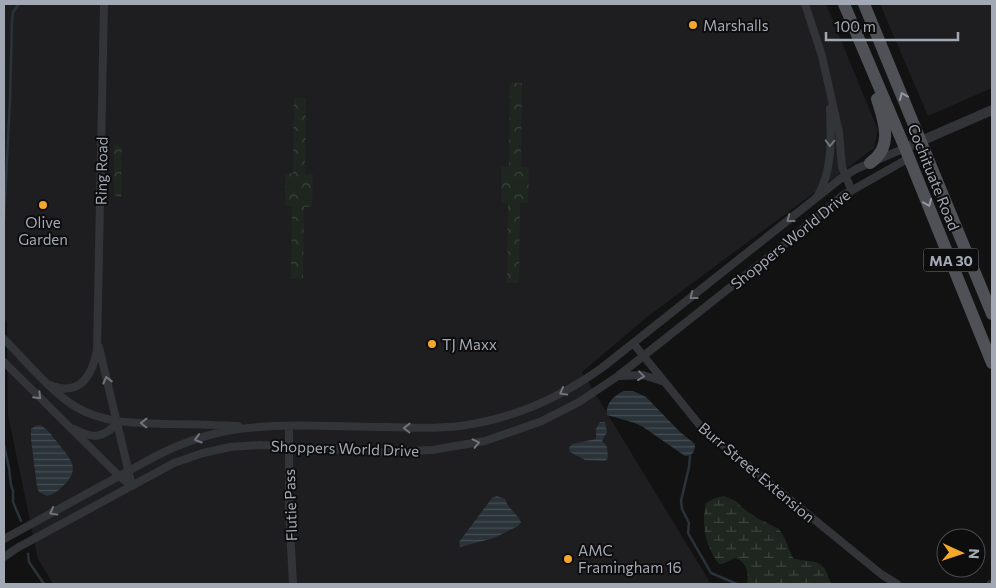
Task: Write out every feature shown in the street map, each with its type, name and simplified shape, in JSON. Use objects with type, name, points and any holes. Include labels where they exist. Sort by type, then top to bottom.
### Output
[{"type":"main road","name":"Cochituate Road","points":[[844,4],[992,363]]},
{"type":"main road","name":"Cochituate Road","points":[[864,4],[992,314]]},
{"type":"main road","points":[[858,35],[886,130],[886,140],[883,149],[870,163]]},
{"type":"street","name":"Ring Road","points":[[50,385],[66,389],[78,386],[84,382],[94,362],[98,338],[104,4]]},
{"type":"street","points":[[805,4],[819,44],[839,132],[845,175],[851,189]]},
{"type":"street","points":[[814,201],[823,186],[828,170],[830,94]]},
{"type":"street","points":[[921,141],[992,110]]},
{"type":"street","name":"Shoppers World Drive","points":[[4,539],[163,452],[195,440],[237,429],[289,426],[454,427],[487,422],[526,410],[561,393],[595,373],[845,175],[870,163],[916,151],[921,141]]},
{"type":"street","name":"Shoppers World Drive","points":[[4,557],[17,548],[174,463],[203,452],[239,446],[288,446],[401,452],[432,450],[464,446],[504,435],[542,421],[579,402],[618,376],[851,189],[907,153]]},
{"type":"street","name":"Ring Road","points":[[98,338],[132,486]]},
{"type":"street","name":"Shoppers World Drive","points":[[4,339],[65,399],[82,410],[100,418],[118,422],[262,427]]},
{"type":"street","name":"Burr Street Extension","points":[[634,343],[694,420],[706,432],[881,574],[897,584]]},
{"type":"street","points":[[4,362],[119,476],[132,486]]},
{"type":"street","points":[[618,376],[643,375],[664,381]]},
{"type":"street","points":[[67,425],[82,433],[98,436],[107,432],[118,422]]},
{"type":"street","name":"Flutie Pass","points":[[289,426],[289,509],[293,584]]},
{"type":"shaded area","points":[[4,4],[826,4],[878,130],[874,148],[647,317],[582,372],[711,584],[53,584],[38,559],[8,415],[7,322],[4,318]]},
{"type":"shaded area","points":[[880,4],[992,4],[992,88],[928,116]]},
{"type":"shaded area","points":[[624,391],[633,391],[646,397],[680,432],[695,444],[693,453],[685,456],[643,427],[607,415],[607,407],[611,400]]},
{"type":"shaded area","points":[[600,422],[605,422],[607,432],[602,441],[607,447],[608,458],[605,461],[585,460],[570,452],[569,448],[572,444],[596,439],[596,429]]},
{"type":"shaded area","points":[[40,425],[50,433],[66,453],[73,468],[69,479],[64,485],[55,493],[47,496],[39,492],[37,487],[31,439],[31,429]]},
{"type":"shaded area","points":[[497,496],[505,499],[508,506],[521,522],[518,526],[494,538],[460,547],[459,542],[492,498]]},
{"type":"green space","points":[[510,83],[522,83],[521,167],[529,167],[528,203],[520,203],[519,283],[507,283],[508,203],[501,203],[501,167],[509,166]]},
{"type":"green space","points":[[294,98],[306,98],[305,174],[313,174],[312,207],[304,207],[303,279],[291,279],[292,207],[285,206],[285,174],[293,173]]},
{"type":"green space","points":[[114,145],[122,146],[121,197],[114,196]]},
{"type":"green space","points":[[724,496],[736,501],[757,518],[779,529],[793,558],[821,565],[825,569],[831,584],[747,584],[748,576],[745,565],[742,562],[735,558],[719,564],[707,542],[704,519],[706,503]]},
{"type":"waterway","points":[[4,220],[12,21],[13,12],[19,4]]},
{"type":"waterway","points":[[4,445],[13,491],[13,502],[21,521]]},
{"type":"waterway","points":[[690,456],[681,501],[682,509],[689,523],[688,533],[711,573],[737,584]]},
{"type":"waterway","points":[[28,554],[29,562],[44,584]]},
{"type":"place","name":"Marshalls","points":[[693,25]]},
{"type":"place","name":"Olive Garden","points":[[43,205]]},
{"type":"place","name":"TJ Maxx","points":[[432,344]]},
{"type":"place","name":"AMC Framingham 16","points":[[568,559]]}]
